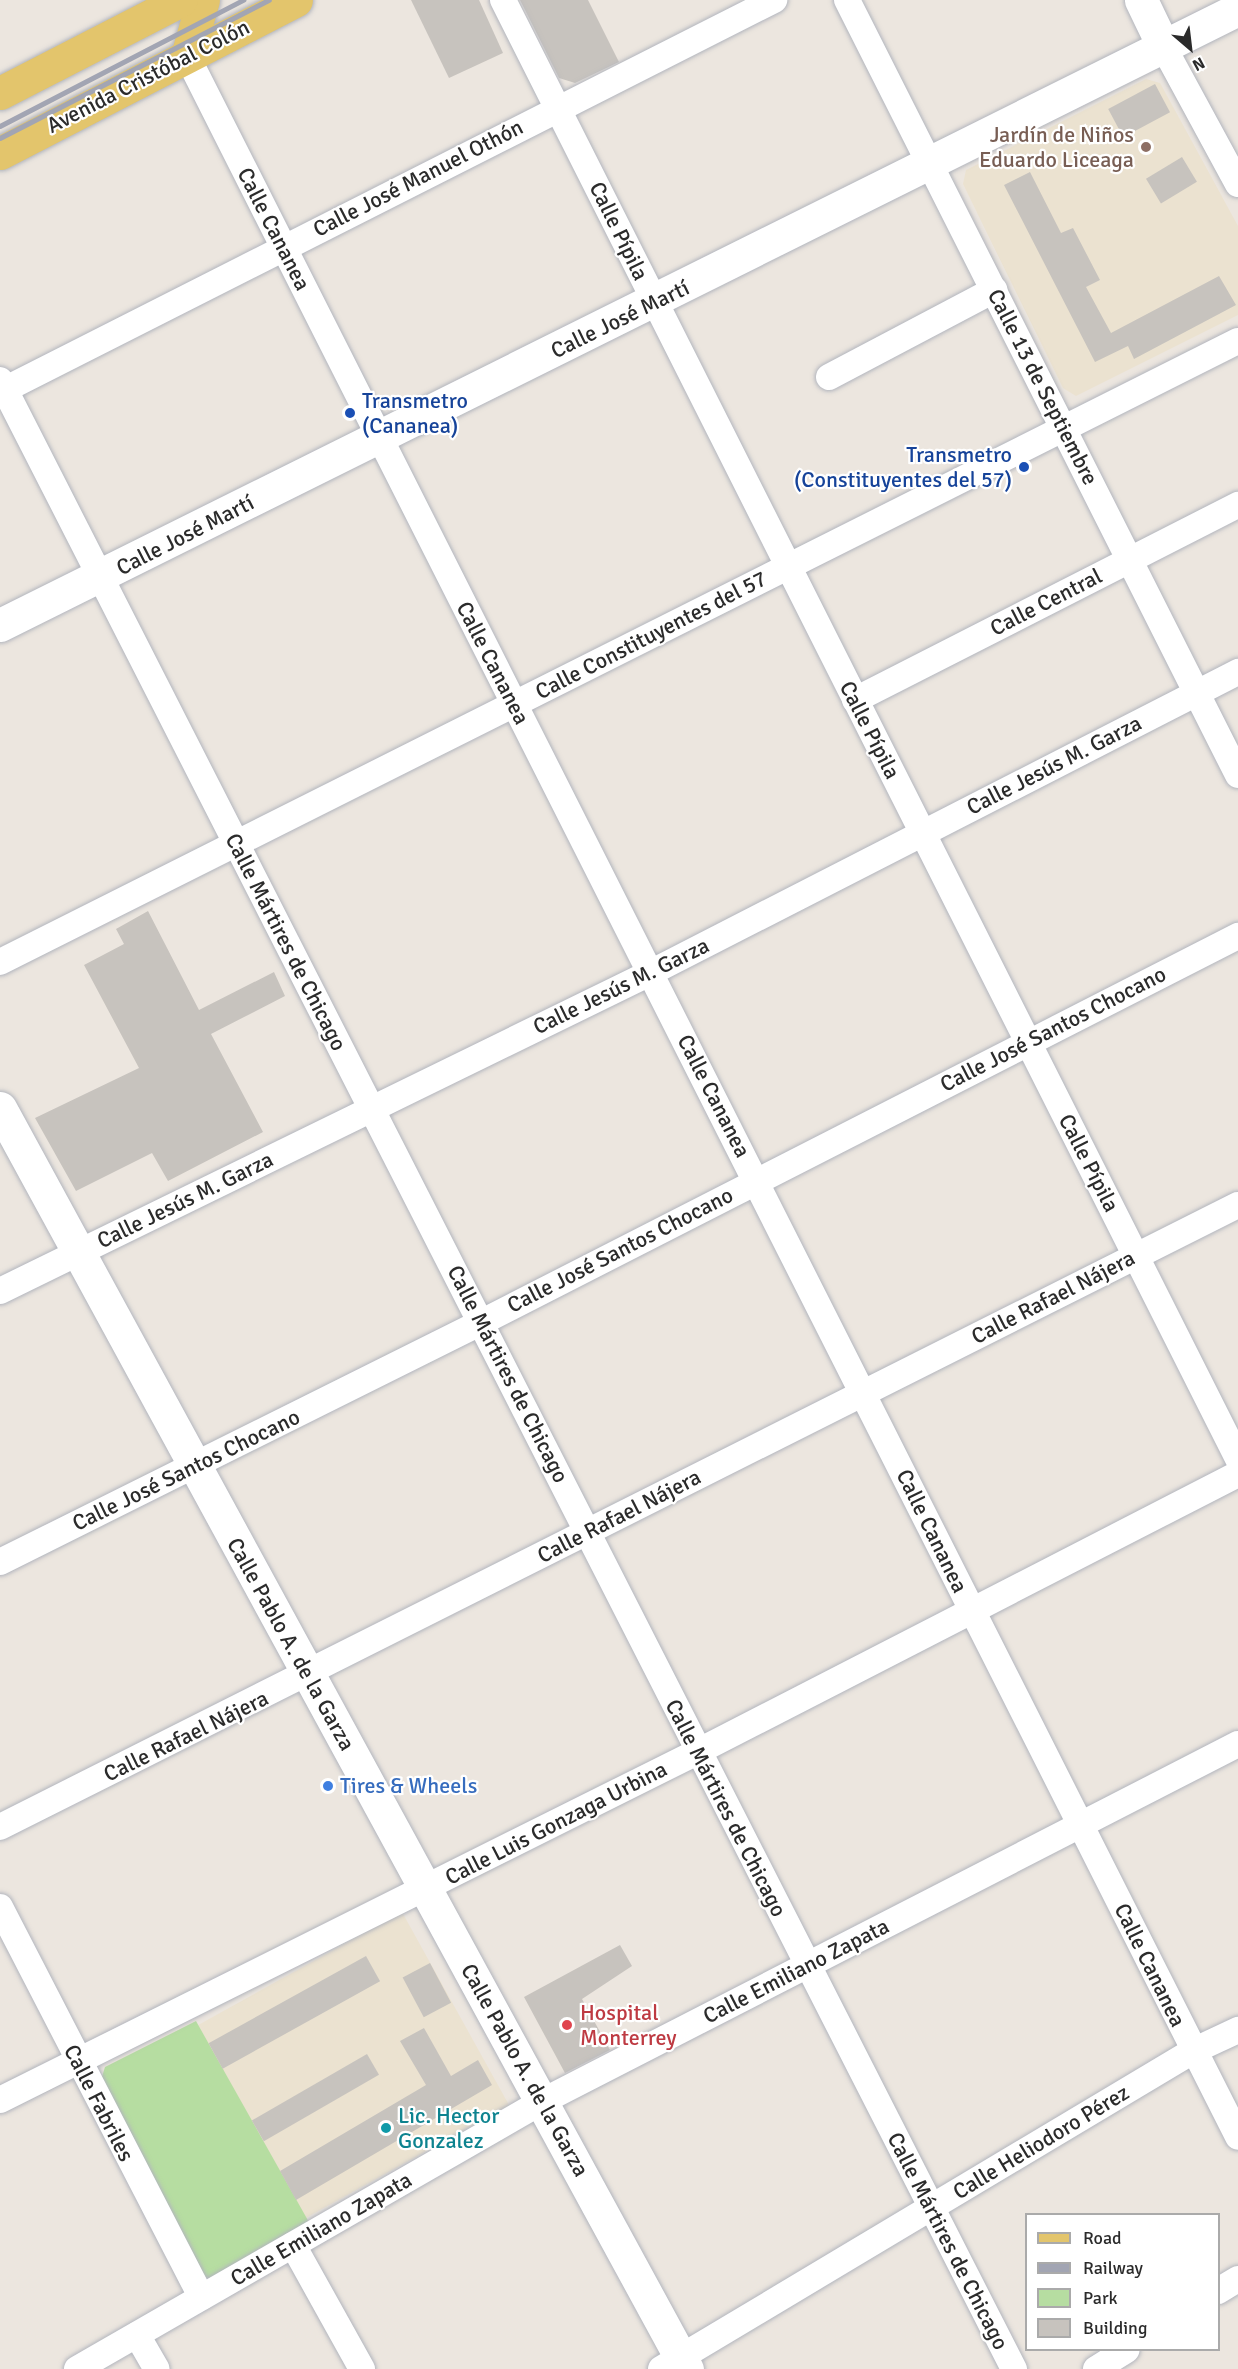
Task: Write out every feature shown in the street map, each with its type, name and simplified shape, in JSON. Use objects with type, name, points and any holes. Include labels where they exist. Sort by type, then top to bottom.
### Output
[{"type":"main road","points":[[0,93],[181,0]]},
{"type":"main road","points":[[187,56],[203,0]]},
{"type":"main road","name":"Avenida Cristóbal Colón","points":[[0,153],[296,0]]},
{"type":"street","name":"Calle Pípila","points":[[503,0],[558,106],[653,303],[1238,1459]]},
{"type":"street","name":"Calle José Manuel Othón","points":[[2,387],[558,106],[774,0]]},
{"type":"street","name":"Calle 13 de Septiembre","points":[[847,0],[1238,775]]},
{"type":"street","points":[[1141,0],[1238,184]]},
{"type":"street","name":"Calle José Martí","points":[[0,625],[100,578],[379,437],[653,303],[1238,9]]},
{"type":"street","name":"Calle Cananea","points":[[187,56],[650,973],[757,1180],[1238,2138]]},
{"type":"street","points":[[829,377],[994,290]]},
{"type":"street","name":"Calle Constituyentes del 57","points":[[0,962],[1238,342]]},
{"type":"street","name":"Calle Mártires de Chicago","points":[[2,387],[482,1322],[697,1752],[1014,2369]]},
{"type":"street","name":"Calle Central","points":[[855,700],[1238,505]]},
{"type":"street","name":"Calle Jesús M. Garza","points":[[0,1291],[650,973],[1238,672]]},
{"type":"street","name":"Calle José Santos Chocano","points":[[0,1562],[482,1322],[1028,1041],[1238,936]]},
{"type":"street","name":"Calle Pablo A. de la Garza","points":[[0,1108],[193,1467],[543,2101],[677,2365]]},
{"type":"street","name":"Calle Rafael Nájera","points":[[0,1827],[309,1676],[863,1392],[1238,1205]]},
{"type":"street","name":"Calle Luis Gonzaga Urbina","points":[[0,2100],[697,1752],[1238,1474]]},
{"type":"street","name":"Calle Emiliano Zapata","points":[[77,2369],[543,2101],[1238,1744]]},
{"type":"street","name":"Calle Fabriles","points":[[0,1907],[77,2061],[201,2297]]},
{"type":"street","name":"Calle Heliodoro Pérez","points":[[677,2365],[931,2208],[1193,2051],[1238,2030]]},
{"type":"street","points":[[293,2246],[362,2369]]},
{"type":"street","points":[[1220,2291],[1238,2279]]},
{"type":"street","points":[[137,2335],[157,2369]]},
{"type":"street","points":[[1096,2369],[1124,2351]]},
{"type":"shaded area","points":[[1146,79],[1160,83],[1238,226],[1238,315],[1076,396],[1063,388],[963,184],[966,170]]},
{"type":"shaded area","points":[[402,1912],[509,2105],[305,2218],[198,2025]]},
{"type":"green space","points":[[196,2021],[310,2224],[213,2279],[196,2275],[101,2080],[105,2067]]},
{"type":"building","points":[[411,0],[479,0],[503,53],[449,78]]},
{"type":"building","points":[[520,0],[588,0],[619,62],[575,83],[559,78]]},
{"type":"building","points":[[1155,84],[1170,112],[1123,137],[1108,109]]},
{"type":"building","points":[[1182,157],[1197,182],[1161,203],[1146,179]]},
{"type":"building","points":[[1030,172],[1061,233],[1073,228],[1100,280],[1086,287],[1111,333],[1219,276],[1236,305],[1134,359],[1128,346],[1095,362],[1004,185]]},
{"type":"building","points":[[148,911],[199,1010],[274,972],[285,996],[211,1034],[263,1132],[168,1181],[152,1153],[76,1191],[35,1118],[139,1068],[84,965],[124,944],[116,929]]},
{"type":"building","name":"Hospital Monterrey","points":[[620,1945],[632,1966],[582,1999],[610,2050],[565,2073],[524,1997]]},
{"type":"building","points":[[366,1956],[380,1981],[223,2069],[209,2043]]},
{"type":"building","points":[[430,1963],[451,2003],[424,2017],[403,1978]]},
{"type":"building","name":"Lic. Hector Gonzalez","points":[[424,2028],[451,2076],[478,2060],[492,2085],[296,2200],[280,2171],[426,2085],[400,2041]]},
{"type":"building","points":[[367,2054],[379,2075],[264,2141],[252,2120]]},
{"type":"railway","points":[[0,126],[243,0]]},
{"type":"railway","points":[[0,138],[269,0]]},
{"type":"place","name":"Jardín de Niños Eduardo Liceaga","points":[[1146,147]]},
{"type":"place","name":"Transmetro (Cananea)","points":[[350,413]]},
{"type":"place","name":"Transmetro (Constituyentes del 57)","points":[[1024,467]]},
{"type":"place","name":"Tires & Wheels","points":[[328,1786]]},
{"type":"place","name":"Hospital Monterrey","points":[[567,2025]]},
{"type":"place","name":"Lic. Hector Gonzalez","points":[[386,2128]]}]
